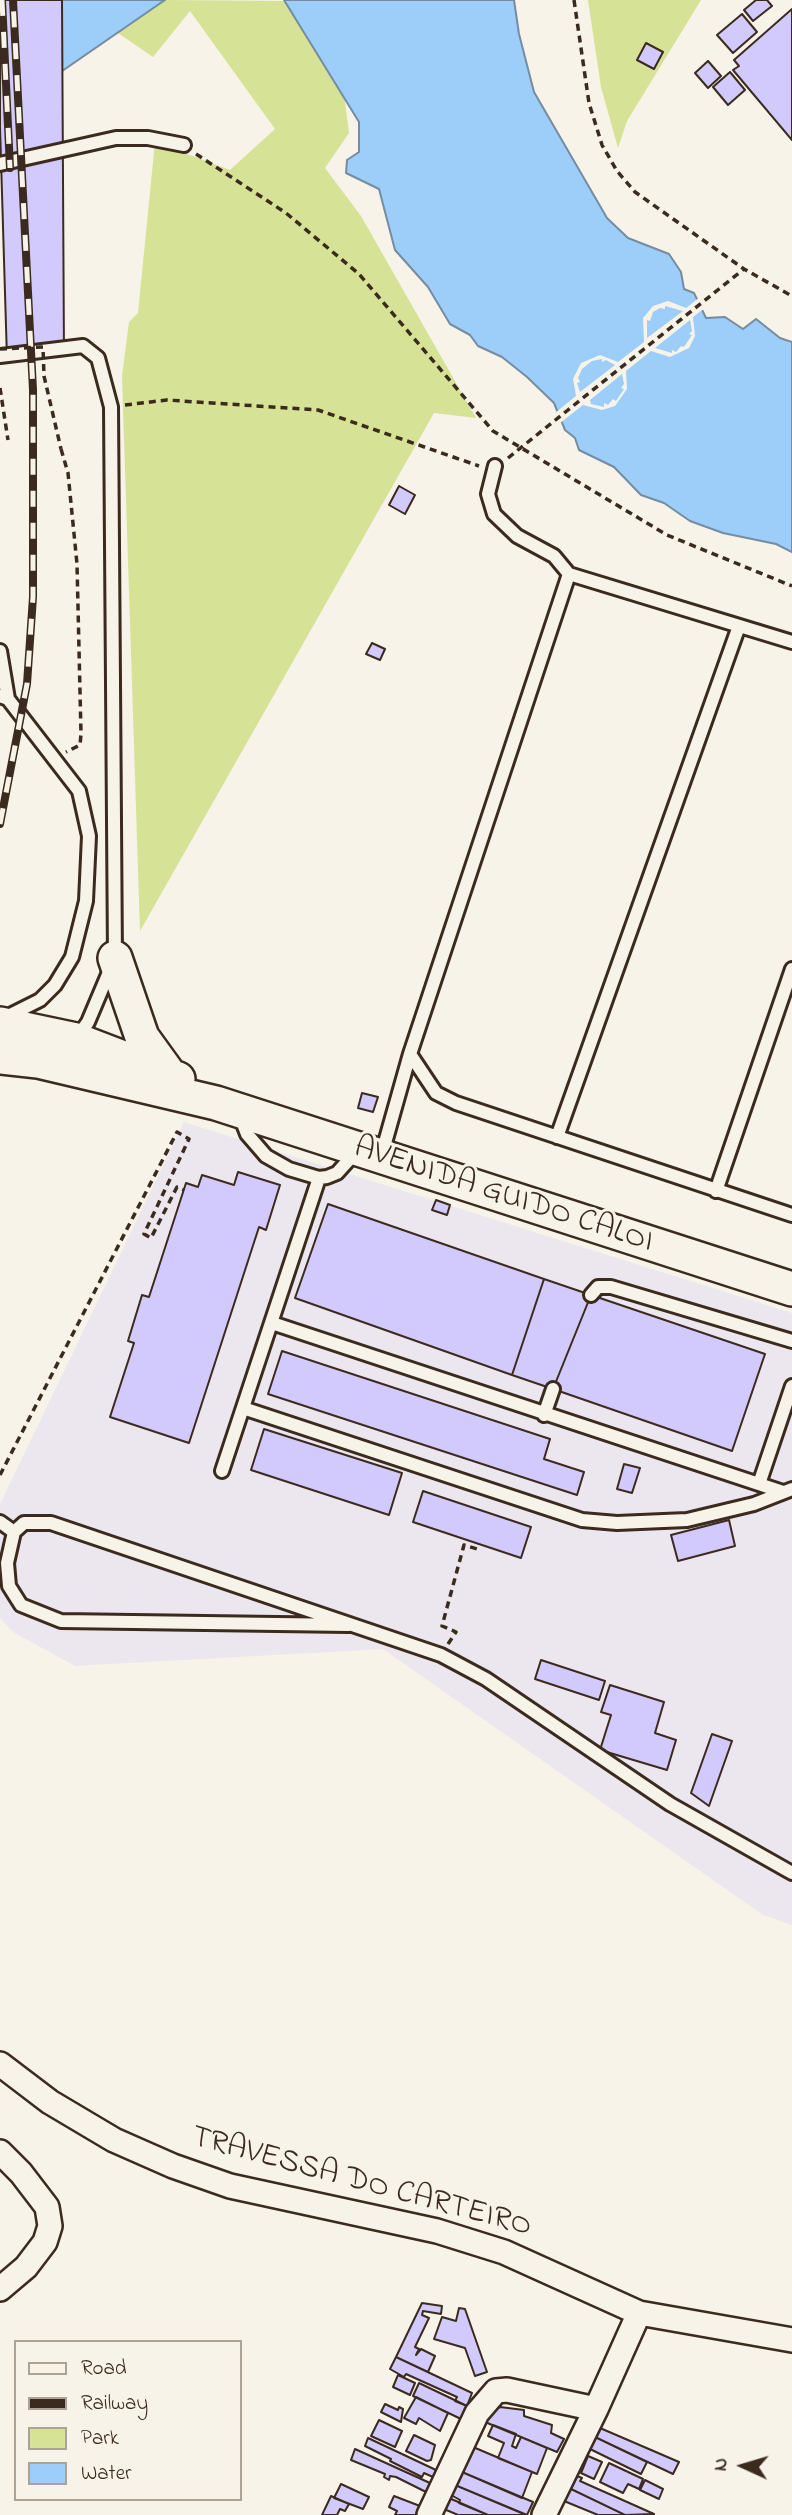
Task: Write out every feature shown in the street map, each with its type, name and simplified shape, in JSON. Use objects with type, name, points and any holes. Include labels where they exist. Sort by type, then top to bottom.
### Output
[{"type":"main road","points":[[115,958],[142,1037],[168,1073]]},
{"type":"main road","name":"AVENIDA GUIDO CALOI","points":[[0,1022],[76,1040],[168,1073],[226,1106]]},
{"type":"main road","points":[[38,1061],[76,1040]]},
{"type":"main road","name":"AVENIDA GUIDO CALOI","points":[[0,1057],[38,1061],[226,1106],[792,1289]]},
{"type":"street","name":"TRAVESSA DO CARTEIRO","points":[[0,2064],[61,2109],[114,2140],[173,2166],[230,2186],[437,2231],[504,2252],[639,2313],[792,2340]]},
{"type":"street","points":[[0,2152],[21,2173],[47,2207],[50,2226],[45,2242],[26,2267],[0,2289]]},
{"type":"street","points":[[544,2515],[639,2313]]},
{"type":"street","points":[[429,2515],[477,2413],[496,2391],[529,2393],[596,2409]]},
{"type":"lane","points":[[0,164],[116,138],[148,138],[184,145]]},
{"type":"lane","points":[[0,356],[83,346],[98,358],[111,407],[115,958],[88,1022],[76,1040]]},
{"type":"lane","points":[[495,466],[488,494],[494,514],[517,536],[554,556],[569,574],[792,642]]},
{"type":"lane","points":[[226,1106],[266,1156],[289,1169],[319,1178],[337,1173],[369,1154],[410,1054],[569,574]]},
{"type":"lane","points":[[557,1138],[739,626]]},
{"type":"lane","points":[[0,651],[4,697],[79,791],[89,836],[86,901],[72,957],[55,985],[40,1000],[0,1022]]},
{"type":"lane","points":[[716,1191],[792,969]]},
{"type":"lane","points":[[410,1054],[436,1093],[456,1103],[792,1215]]},
{"type":"lane","points":[[222,1471],[319,1178]]},
{"type":"lane","points":[[591,1295],[598,1287],[611,1287],[792,1341]]},
{"type":"lane","points":[[272,1323],[544,1415],[788,1491]]},
{"type":"lane","points":[[759,1484],[792,1386]]},
{"type":"lane","points":[[544,1415],[553,1389]]},
{"type":"lane","points":[[243,1408],[582,1520],[617,1523],[687,1520],[754,1504],[788,1491]]},
{"type":"lane","points":[[0,1522],[14,1532]]},
{"type":"lane","points":[[349,1625],[61,1621],[21,1605],[9,1586],[7,1563],[14,1532],[24,1522],[51,1523],[349,1625],[393,1636],[441,1655],[486,1679],[670,1804],[792,1873]]},
{"type":"path","points":[[575,0],[589,103],[602,145],[617,171],[635,192],[744,269],[792,296]]},
{"type":"path","points":[[184,145],[286,214],[359,274],[493,431],[519,449],[667,535],[792,586]]},
{"type":"path","points":[[111,407],[167,400],[318,410],[477,466],[495,466],[744,269]]},
{"type":"path","points":[[0,349],[43,347],[44,376],[68,473],[77,564],[81,734],[80,745],[71,751],[50,754]]},
{"type":"path","points":[[0,388],[8,440]]},
{"type":"path","points":[[0,1475],[177,1132],[189,1139],[144,1234],[151,1238],[177,1187],[184,1190]]},
{"type":"path","points":[[456,1632],[442,1626],[464,1545],[477,1549],[479,1544]]},
{"type":"shaded area","points":[[184,1122],[792,1313],[792,1925],[763,1915],[383,1649],[75,1666],[13,1632],[0,1618],[0,1504]]},
{"type":"green space","points":[[165,0],[286,1],[344,94],[349,133],[325,168],[361,216],[476,418],[434,413],[140,931],[122,376],[129,322],[138,313],[155,142],[230,170],[275,129],[190,11],[153,57],[118,33]]},
{"type":"green space","points":[[588,0],[701,0],[627,121],[618,148],[601,87]]},
{"type":"water","points":[[0,0],[165,0],[0,114]]},
{"type":"water","points":[[284,0],[514,0],[519,34],[534,92],[607,218],[628,238],[669,254],[681,272],[684,289],[694,293],[706,318],[725,317],[743,329],[756,319],[780,338],[792,342],[792,552],[776,544],[723,533],[690,521],[664,503],[641,495],[614,467],[579,450],[575,438],[565,430],[554,403],[527,377],[502,357],[478,346],[470,335],[450,324],[428,287],[395,250],[379,189],[346,173],[347,160],[359,152],[359,122]]},
{"type":"pier","points":[[700,297],[705,308],[693,317],[695,336],[689,348],[670,357],[651,351],[626,371],[627,389],[615,406],[602,410],[583,405],[559,424],[555,413],[576,396],[573,379],[581,363],[600,355],[618,362],[644,342],[643,318],[653,306],[668,301],[686,308]],"holes":[[[665,306],[683,311],[647,338],[647,320],[650,321],[653,312],[660,308],[665,309]],[[690,320],[692,331],[689,334],[692,335],[684,347],[681,346],[676,352],[672,350],[672,353],[655,348]],[[602,359],[602,362],[606,360],[615,365],[580,392],[578,378],[582,369],[592,361]],[[622,374],[624,384],[621,388],[624,389],[616,401],[613,399],[608,405],[604,403],[604,407],[591,404],[590,400]]]},
{"type":"building","points":[[0,0],[62,0],[64,356],[7,359],[0,127]]},
{"type":"building","points":[[756,0],[767,0],[772,6],[753,21],[744,10]]},
{"type":"building","points":[[792,9],[792,140],[733,70],[739,66],[734,60]]},
{"type":"building","points":[[742,14],[757,32],[733,53],[717,35]]},
{"type":"building","points":[[646,43],[663,52],[654,69],[637,60]]},
{"type":"building","points":[[708,61],[721,76],[708,88],[695,73]]},
{"type":"building","points":[[730,72],[745,90],[728,105],[713,87]]},
{"type":"building","points":[[399,486],[415,495],[405,514],[389,505]]},
{"type":"building","points":[[372,643],[385,649],[380,660],[366,654]]},
{"type":"building","points":[[362,1093],[378,1097],[373,1112],[358,1108]]},
{"type":"building","points":[[238,1172],[280,1185],[266,1230],[259,1227],[189,1443],[110,1417],[134,1343],[128,1341],[142,1295],[149,1297],[186,1183],[198,1187],[202,1175],[234,1185]]},
{"type":"building","points":[[436,1200],[450,1205],[447,1215],[432,1210]]},
{"type":"building","points":[[328,1204],[544,1279],[512,1375],[295,1298]]},
{"type":"building","points":[[544,1279],[591,1295],[553,1389],[512,1375]]},
{"type":"building","points":[[591,1295],[765,1354],[732,1451],[553,1389]]},
{"type":"building","points":[[282,1351],[550,1439],[544,1459],[584,1472],[577,1495],[268,1394]]},
{"type":"building","points":[[264,1429],[402,1473],[389,1515],[251,1470]]},
{"type":"building","points":[[624,1464],[640,1468],[632,1493],[617,1489]]},
{"type":"building","points":[[423,1491],[531,1527],[521,1558],[413,1522]]},
{"type":"building","points":[[729,1520],[735,1546],[678,1561],[671,1535]]},
{"type":"building","points":[[541,1660],[605,1681],[599,1700],[535,1679]]},
{"type":"building","points":[[610,1685],[664,1702],[655,1733],[676,1740],[667,1770],[600,1750],[611,1715],[601,1712]]},
{"type":"building","points":[[712,1734],[732,1741],[709,1806],[691,1793]]},
{"type":"building","points":[[422,2303],[442,2306],[441,2314],[423,2311],[422,2315],[429,2318],[415,2347],[419,2349],[416,2355],[421,2349],[435,2356],[428,2372],[396,2357]]},
{"type":"building","points":[[459,2308],[465,2309],[487,2372],[475,2376],[465,2348],[434,2339],[442,2317],[456,2321]]},
{"type":"building","points":[[396,2357],[472,2393],[467,2406],[455,2401],[457,2397],[390,2369]]},
{"type":"building","points":[[398,2375],[415,2383],[410,2395],[393,2387]]},
{"type":"building","points":[[419,2383],[467,2406],[461,2419],[413,2396]]},
{"type":"building","points":[[416,2397],[448,2413],[440,2431],[419,2418],[416,2424],[404,2418]]},
{"type":"building","points":[[385,2404],[398,2410],[399,2407],[403,2409],[401,2422],[381,2412]]},
{"type":"building","points":[[500,2407],[524,2410],[524,2416],[552,2425],[551,2433],[564,2439],[557,2452],[485,2422],[489,2414]]},
{"type":"building","points":[[379,2420],[402,2431],[395,2447],[371,2436]]},
{"type":"building","points":[[493,2425],[516,2434],[512,2446],[516,2448],[521,2437],[547,2448],[537,2474],[498,2458],[504,2443],[488,2436]]},
{"type":"building","points":[[600,2428],[679,2462],[673,2474],[595,2437]]},
{"type":"building","points":[[414,2435],[435,2445],[431,2460],[427,2461],[406,2451]]},
{"type":"building","points":[[595,2437],[647,2462],[641,2474],[590,2449]]},
{"type":"building","points":[[368,2438],[436,2470],[433,2477],[424,2473],[422,2477],[365,2446]]},
{"type":"building","points":[[473,2447],[532,2472],[522,2498],[462,2472]]},
{"type":"building","points":[[355,2449],[430,2483],[426,2492],[396,2477],[390,2476],[389,2480],[384,2477],[385,2474],[351,2460]]},
{"type":"building","points":[[588,2456],[602,2462],[594,2479],[581,2473]]},
{"type":"building","points":[[609,2463],[643,2479],[639,2489],[628,2484],[623,2493],[600,2482]]},
{"type":"building","points":[[462,2472],[533,2502],[527,2515],[455,2485]]},
{"type":"building","points":[[577,2476],[582,2478],[580,2481],[654,2514],[625,2515],[571,2489]]},
{"type":"building","points":[[645,2480],[663,2489],[659,2499],[640,2490]]},
{"type":"building","points":[[341,2484],[369,2497],[363,2509],[334,2498]]},
{"type":"building","points":[[455,2485],[526,2515],[488,2515],[459,2503],[460,2500],[451,2495]]},
{"type":"building","points":[[571,2489],[625,2515],[598,2515],[564,2501]]},
{"type":"building","points":[[331,2496],[349,2504],[345,2511],[340,2509],[337,2515],[322,2515]]},
{"type":"building","points":[[394,2496],[420,2506],[416,2515],[395,2515],[397,2511],[389,2507]]},
{"type":"building","points":[[449,2498],[488,2515],[458,2515],[444,2509]]},
{"type":"railway","points":[[2,0],[10,168]]},
{"type":"railway","points":[[0,824],[27,684],[33,597],[33,390],[13,0]]}]
